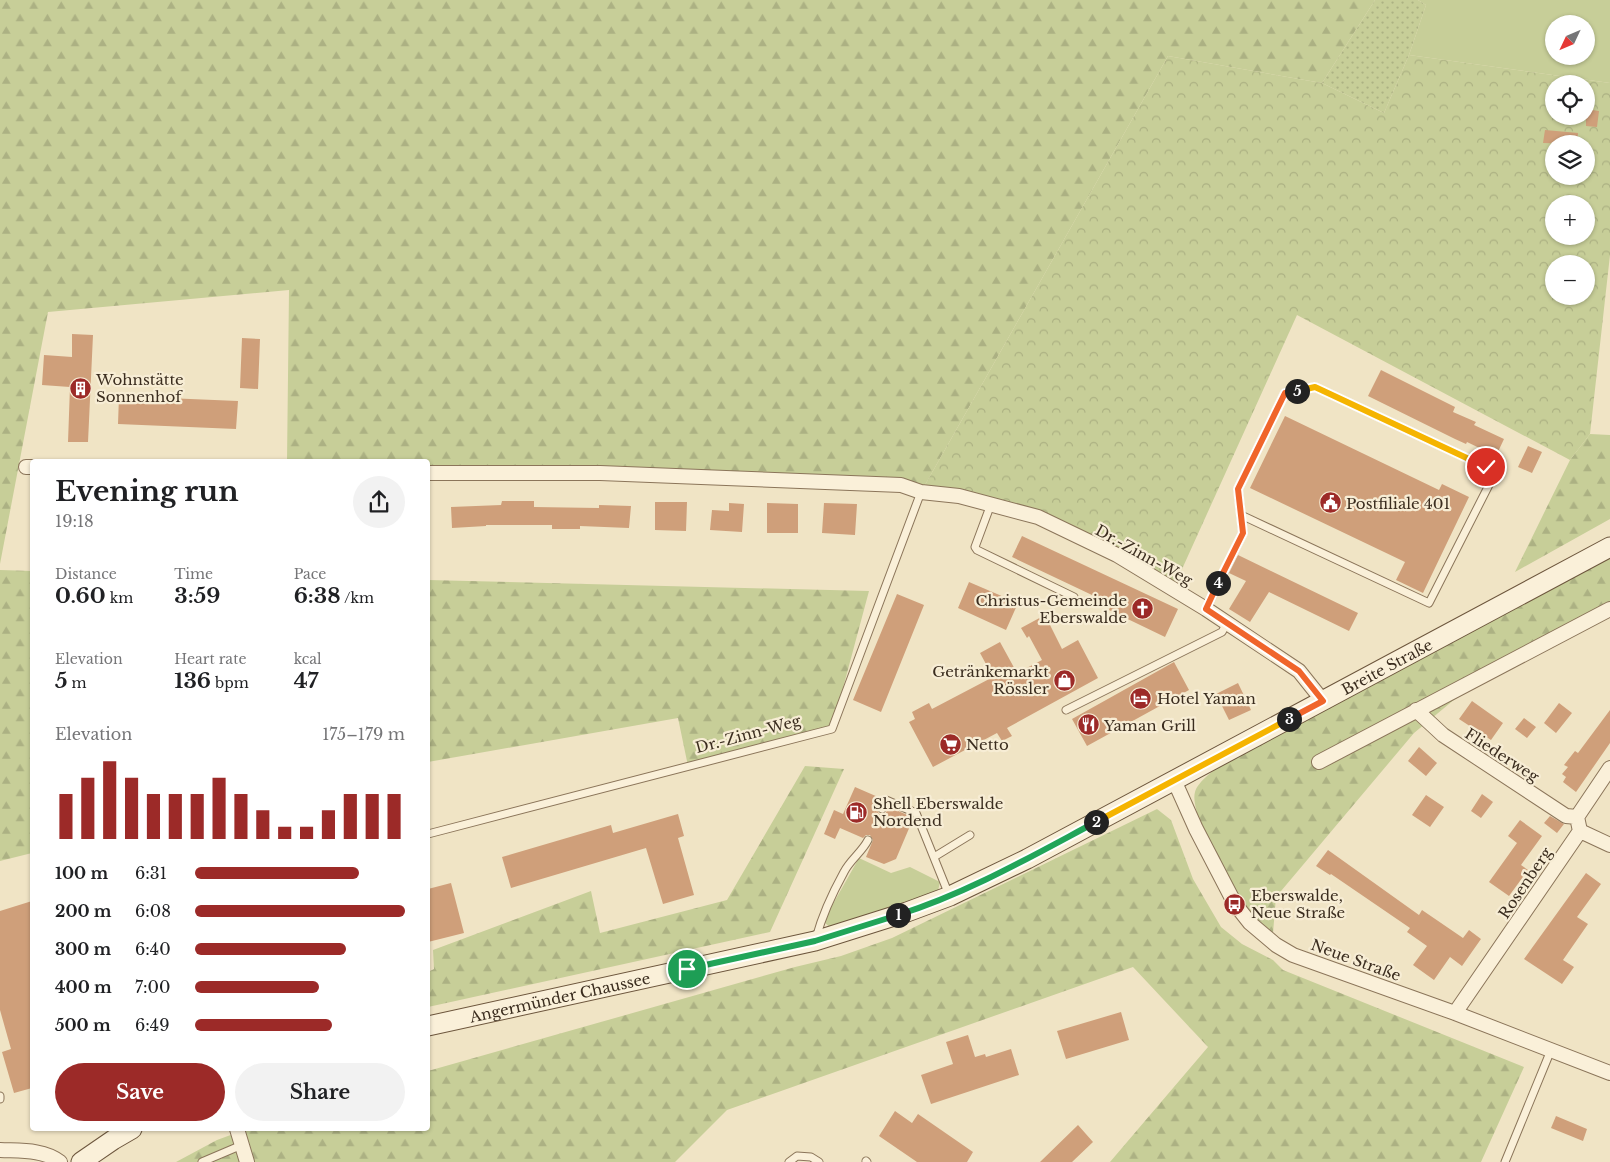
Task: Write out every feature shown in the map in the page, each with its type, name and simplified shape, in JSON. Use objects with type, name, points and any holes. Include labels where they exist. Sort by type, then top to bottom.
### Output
[{"type":"main road","name":"Breite Straße","points":[[1138,799],[1610,547]]},
{"type":"main road","name":"Angermünder Chaussee","points":[[430,1026],[815,941],[907,912],[950,896],[1027,859],[1138,799]]},
{"type":"main road","points":[[81,1162],[129,1131]]},
{"type":"street","name":"Dr.-Zinn-Weg","points":[[430,473],[610,473],[901,486],[921,492],[959,496],[991,504],[1038,517],[1117,555],[1206,609],[1299,671],[1323,701]]},
{"type":"street","points":[[1319,762],[1610,609]]},
{"type":"street","name":"Fliederweg","points":[[1416,710],[1443,736],[1610,846]]},
{"type":"street","name":"Rosenberg","points":[[1455,1013],[1578,824],[1610,768]]},
{"type":"street","name":"Neue Straße","points":[[1174,780],[1196,829],[1235,904],[1250,923],[1269,939],[1293,955],[1551,1049],[1610,1074]]},
{"type":"street","points":[[238,1131],[247,1162]]},
{"type":"street","points":[[0,1150],[34,1151],[46,1154],[60,1162]]},
{"type":"lane","points":[[1206,609],[1243,533],[1238,489],[1285,393],[1315,387],[1486,467],[1490,483],[1429,603],[1241,514]]},
{"type":"lane","name":"Dr.-Zinn-Weg","points":[[430,833],[832,729],[921,492]]},
{"type":"lane","points":[[991,504],[975,547],[976,550],[1074,597]]},
{"type":"lane","points":[[1066,710],[1222,632],[1227,623]]},
{"type":"lane","points":[[882,809],[886,800],[916,813],[950,896]]},
{"type":"lane","points":[[934,857],[970,836]]},
{"type":"lane","points":[[815,941],[820,924],[845,870],[868,840]]},
{"type":"lane","points":[[1505,1162],[1551,1049]]},
{"type":"lane","points":[[202,1162],[242,1145]]},
{"type":"lane","points":[[789,1162],[797,1156],[811,1157],[819,1162]]},
{"type":"green space","points":[[0,0],[1375,0],[1322,83],[1168,56],[921,492],[430,473],[430,459],[287,459],[289,290],[48,312],[0,564]]},
{"type":"green space","points":[[1375,0],[1418,0],[1426,5],[1409,55],[1384,113],[1322,83]]},
{"type":"green space","points":[[1418,0],[1610,0],[1610,83],[1595,81],[1595,75],[1553,75],[1409,55],[1426,5]]},
{"type":"green space","points":[[1409,55],[1553,75],[1545,75],[1545,125],[1595,125],[1595,81],[1610,83],[1610,255],[1590,434],[1570,460],[1297,315],[1173,589],[1038,517],[921,492],[1168,56],[1322,83],[1384,113]]},
{"type":"green space","points":[[1590,434],[1610,435],[1610,519],[1515,572],[1570,460]]},
{"type":"green space","points":[[1610,554],[1610,616],[1455,699],[1414,733],[1276,897],[1273,933],[1259,922],[1237,894],[1206,837],[1195,803],[1195,792],[1203,780],[1224,762]]},
{"type":"green space","points":[[0,570],[30,571],[30,854],[0,861]]},
{"type":"green space","points":[[430,580],[869,591],[832,729],[688,766],[678,718],[430,762]]},
{"type":"green space","points":[[805,766],[844,769],[770,932],[430,1007],[430,971],[434,969],[433,950],[591,891],[600,933],[727,900]]},
{"type":"green space","points":[[1157,809],[1171,820],[1193,879],[1221,927],[1242,944],[1273,960],[1283,970],[1524,1067],[1481,1162],[1110,1162],[1208,1047],[1133,967],[727,1110],[675,1162],[176,1162],[217,1140],[242,1131],[430,1131],[430,1070],[795,967],[841,956],[892,938]]},
{"type":"green space","points":[[859,858],[891,873],[910,867],[940,882],[938,891],[831,928],[825,923],[825,918]]},
{"type":"building","points":[[1595,110],[1599,111],[1597,127],[1586,126],[1595,125]]},
{"type":"building","points":[[1545,130],[1578,133],[1578,135],[1545,135],[1545,143],[1543,143]]},
{"type":"building","name":"Wohnstätte Sonnenhof","points":[[72,334],[93,335],[88,442],[68,442],[70,387],[42,385],[44,355],[72,357]]},
{"type":"building","points":[[242,338],[260,339],[258,389],[240,388]]},
{"type":"building","points":[[1381,370],[1455,407],[1453,412],[1476,422],[1474,425],[1504,439],[1496,456],[1467,442],[1466,444],[1455,439],[1368,396]]},
{"type":"building","points":[[119,396],[238,401],[236,429],[118,424]]},
{"type":"building","points":[[1285,416],[1439,490],[1442,484],[1469,497],[1423,593],[1396,580],[1405,562],[1250,488]]},
{"type":"building","points":[[1528,446],[1542,452],[1532,473],[1518,467]]},
{"type":"building","points":[[502,501],[534,501],[534,507],[599,508],[599,505],[631,506],[629,528],[580,526],[580,529],[552,529],[552,525],[486,525],[452,528],[451,507],[501,505]]},
{"type":"building","points":[[655,502],[687,502],[686,531],[655,530]]},
{"type":"building","points":[[729,503],[744,504],[742,532],[710,530],[712,510],[729,511]]},
{"type":"building","points":[[767,503],[798,504],[798,533],[767,533]]},
{"type":"building","points":[[824,503],[857,504],[855,535],[822,533]]},
{"type":"building","points":[[1022,536],[1178,609],[1165,637],[1109,610],[1111,604],[1012,557]]},
{"type":"building","points":[[1238,555],[1358,613],[1349,631],[1269,592],[1250,622],[1229,609],[1246,581],[1229,573]]},
{"type":"building","points":[[969,582],[1018,603],[1006,630],[958,608]]},
{"type":"building","points":[[897,594],[924,605],[881,712],[853,700]]},
{"type":"building","points":[[1045,615],[1062,649],[1078,640],[1098,678],[1007,728],[1012,736],[1002,741],[997,733],[933,767],[909,722],[915,719],[912,712],[929,703],[932,709],[993,677],[980,653],[1000,642],[1017,673],[1042,660],[1029,636],[1027,638],[1021,628]]},
{"type":"building","points":[[1174,662],[1189,690],[1087,746],[1072,719]]},
{"type":"building","points":[[1238,683],[1251,710],[1229,720],[1216,694]]},
{"type":"building","points":[[1472,701],[1503,723],[1491,740],[1459,719]]},
{"type":"building","points":[[1559,703],[1572,713],[1556,733],[1544,723]]},
{"type":"building","points":[[1610,710],[1610,743],[1576,792],[1563,782],[1566,777],[1562,774],[1568,767],[1564,765],[1575,751],[1578,753]]},
{"type":"building","points":[[1524,718],[1536,727],[1527,738],[1515,729]]},
{"type":"building","points":[[1419,747],[1437,763],[1426,776],[1408,761]]},
{"type":"building","points":[[855,787],[878,797],[877,799],[880,801],[877,809],[879,814],[885,814],[889,807],[912,817],[913,819],[896,859],[884,864],[866,857],[873,840],[870,835],[866,835],[863,838],[840,828],[835,839],[824,834],[834,810],[843,814]]},
{"type":"building","points":[[1482,794],[1493,802],[1481,818],[1471,811]]},
{"type":"building","points":[[1426,795],[1444,807],[1430,827],[1412,815]]},
{"type":"building","points":[[678,814],[684,836],[678,838],[694,895],[663,904],[646,848],[511,888],[502,857],[611,825],[613,833]]},
{"type":"building","points":[[1550,816],[1564,824],[1557,833],[1544,823]]},
{"type":"building","points":[[1520,820],[1542,836],[1521,865],[1528,870],[1509,896],[1489,882],[1517,843],[1508,836]]},
{"type":"building","points":[[1328,850],[1419,915],[1422,910],[1463,938],[1469,930],[1481,939],[1462,966],[1450,957],[1434,980],[1413,965],[1427,946],[1407,932],[1410,928],[1331,874],[1316,866]]},
{"type":"building","points":[[1586,873],[1601,884],[1577,917],[1588,924],[1563,960],[1574,967],[1562,984],[1524,959]]},
{"type":"building","points":[[451,883],[464,933],[430,942],[430,888]]},
{"type":"building","points":[[30,902],[30,1089],[14,1093],[2,1052],[11,1049],[0,1010],[0,911]]},
{"type":"building","points":[[1121,1012],[1129,1040],[1066,1059],[1057,1031]]},
{"type":"building","points":[[968,1035],[975,1057],[985,1054],[986,1057],[1011,1049],[1019,1075],[931,1104],[921,1075],[953,1064],[946,1042]]},
{"type":"building","points":[[895,1111],[912,1123],[918,1114],[973,1152],[967,1162],[917,1162],[879,1136]]},
{"type":"building","points":[[1556,1116],[1587,1129],[1583,1141],[1551,1128]]},
{"type":"building","points":[[1078,1125],[1093,1142],[1072,1162],[1040,1162]]},
{"type":"place","name":"Wohnstätte Sonnenhof","points":[[80,388]]},
{"type":"place","name":"Postfiliale 401","points":[[1330,503]]},
{"type":"place","name":"Christus-Gemeinde Eberswalde","points":[[1143,609]]},
{"type":"place","name":"Getränkemarkt Rössler","points":[[1065,680]]},
{"type":"place","name":"Hotel Yaman","points":[[1141,698]]},
{"type":"place","name":"Yaman Grill","points":[[1088,725]]},
{"type":"place","name":"Netto","points":[[950,744]]},
{"type":"place","name":"Shell Eberswalde Nordend","points":[[857,812]]},
{"type":"place","name":"Eberswalde, Neue Straße","points":[[1235,904]]},
{"type":"route","points":[[687,969],[815,941],[907,912],[950,896],[1027,859],[1323,701],[1299,671],[1206,609],[1243,533],[1238,489],[1285,393],[1315,387],[1486,467]]}]
